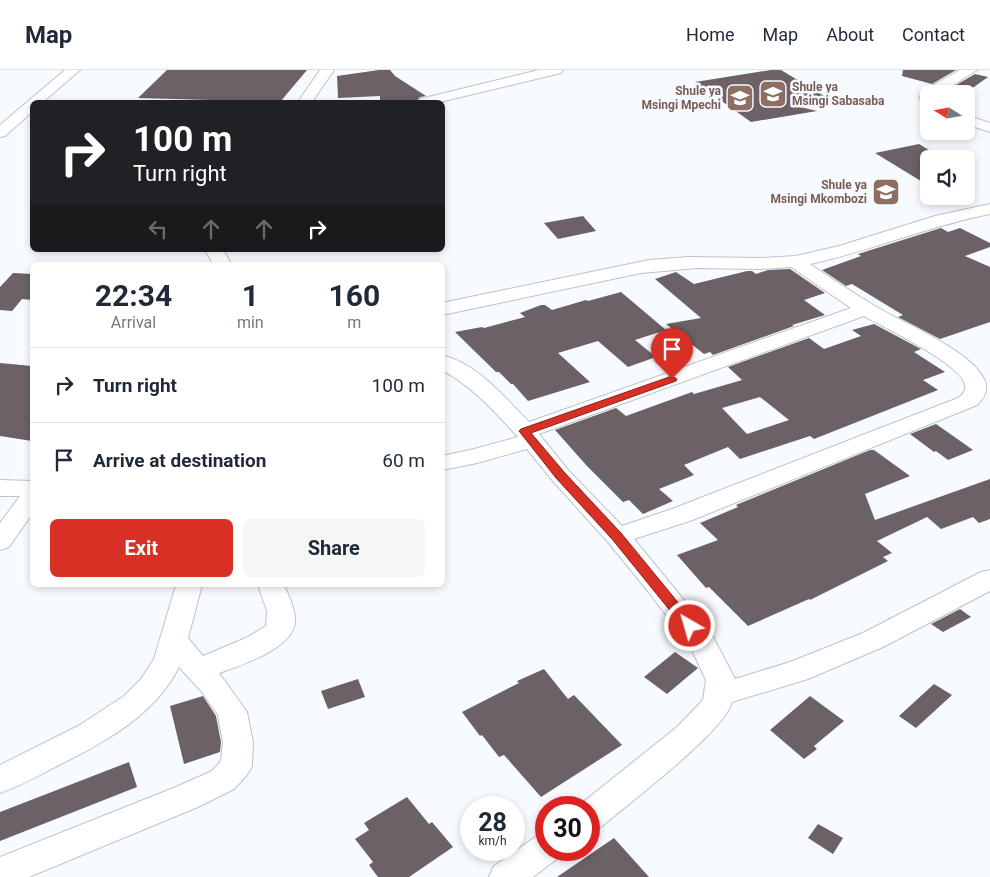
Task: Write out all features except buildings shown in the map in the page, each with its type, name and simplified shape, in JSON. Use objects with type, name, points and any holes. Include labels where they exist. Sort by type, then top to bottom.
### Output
[{"type":"street","points":[[39,100],[73,70]]},
{"type":"street","points":[[306,100],[327,70]]},
{"type":"street","points":[[433,100],[556,70]]},
{"type":"street","points":[[944,85],[970,70]]},
{"type":"street","points":[[0,133],[30,107]]},
{"type":"street","points":[[975,122],[990,128]]},
{"type":"street","points":[[445,308],[612,273],[672,263],[736,264],[794,261],[864,245],[936,220],[990,208]]},
{"type":"street","points":[[617,536],[681,515],[966,403],[974,398],[976,389],[981,382],[963,368],[947,356],[866,309],[794,261]]},
{"type":"street","points":[[445,462],[478,456],[866,309]]},
{"type":"street","points":[[445,363],[466,374],[487,392],[617,536],[701,640],[721,680],[717,706],[688,736],[600,808]]},
{"type":"street","points":[[0,488],[30,489]]},
{"type":"street","points":[[0,541],[30,500]]},
{"type":"street","points":[[719,694],[798,671],[873,640],[990,579]]},
{"type":"street","points":[[0,780],[56,752],[120,716],[142,696],[163,671],[170,656],[188,587]]},
{"type":"street","points":[[197,670],[251,649],[275,634],[280,627],[281,611],[272,587]]},
{"type":"street","points":[[0,873],[223,780],[236,766],[238,742],[232,712],[212,684],[197,670],[173,640]]},
{"type":"street","points":[[506,877],[535,856]]},
{"type":"place","name":"Shule ya Msingi Sabasaba","points":[[773,94]]},
{"type":"place","name":"Shule ya Msingi Mpechi","points":[[740,98]]},
{"type":"place","name":"Shule ya Msingi Mkombozi","points":[[886,192]]},
{"type":"route","points":[[672,379],[525,431],[560,475],[617,536],[690,626]]}]
